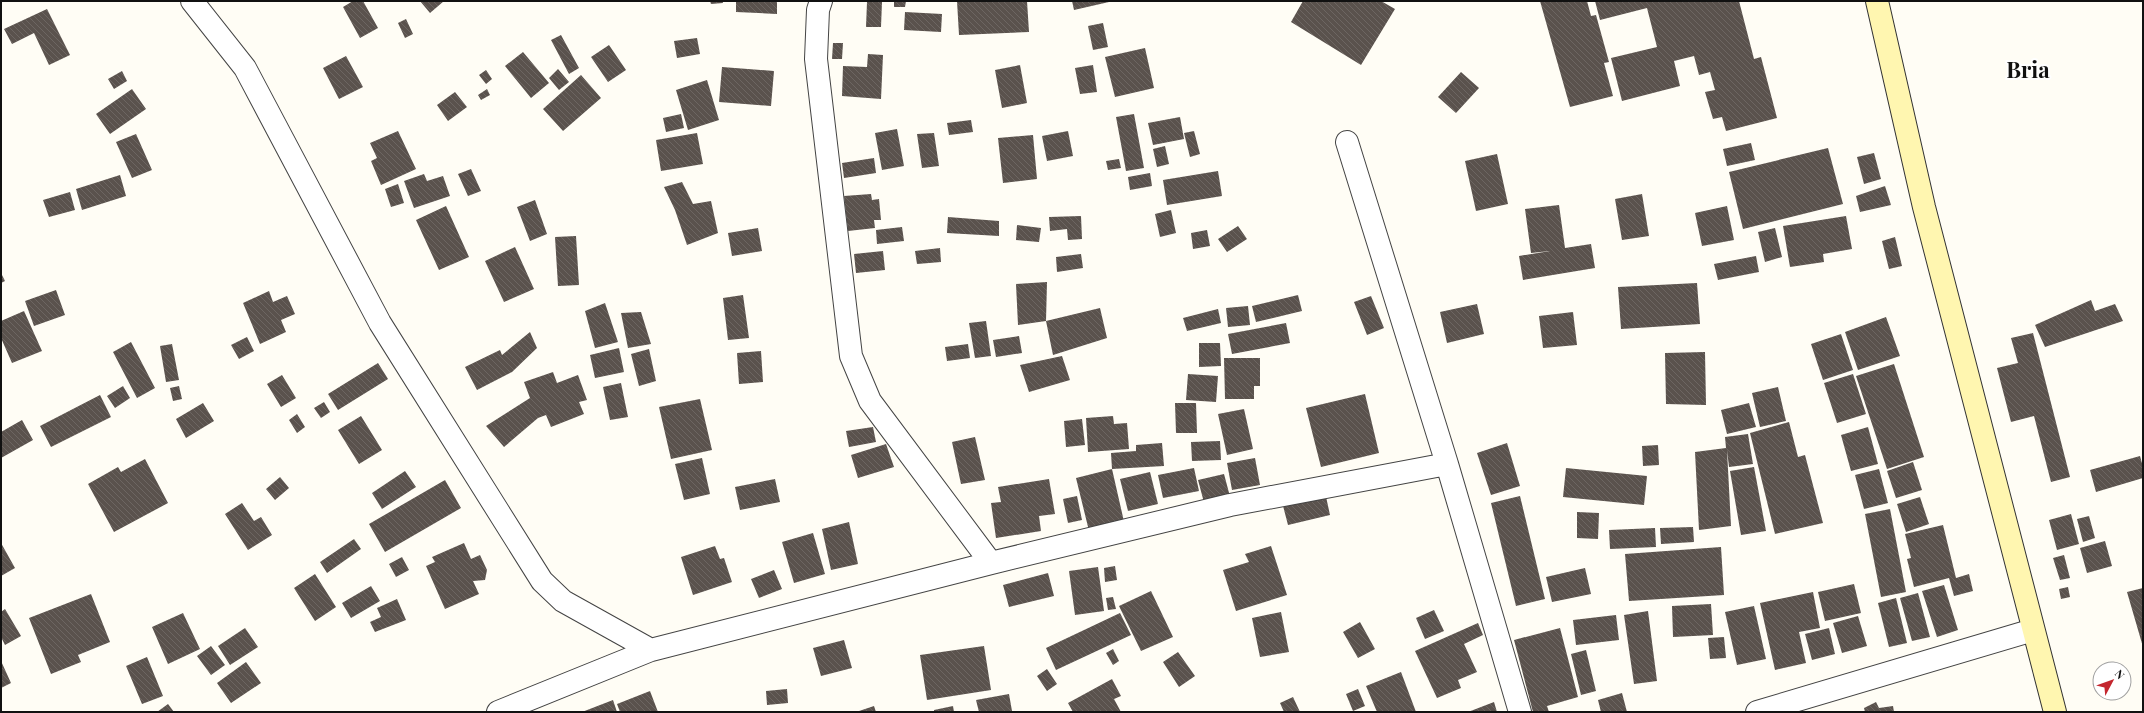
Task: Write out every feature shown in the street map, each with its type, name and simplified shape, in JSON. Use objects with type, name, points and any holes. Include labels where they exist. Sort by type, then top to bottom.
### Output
[{"type":"main road","points":[[1877,1],[1926,215],[2055,712]]},
{"type":"street","points":[[192,1],[245,68],[380,323],[542,581],[563,601],[651,650]]},
{"type":"street","points":[[820,1],[816,59],[851,356],[870,401],[991,563]]},
{"type":"street","points":[[1347,142],[1447,464],[1520,712]]},
{"type":"street","points":[[498,712],[651,650],[991,563],[1230,505],[1447,464]]},
{"type":"street","points":[[1757,712],[2033,630]]},
{"type":"building","points":[[353,1],[363,1],[378,28],[360,38],[343,7]]},
{"type":"building","points":[[420,1],[444,1],[430,13]]},
{"type":"building","points":[[710,1],[723,1],[723,3],[711,4]]},
{"type":"building","points":[[736,1],[777,1],[777,14],[736,12]]},
{"type":"building","points":[[894,1],[906,1],[905,7],[894,7]]},
{"type":"building","points":[[957,1],[1027,1],[1029,32],[959,35]]},
{"type":"building","points":[[1072,1],[1109,1],[1109,2],[1074,10]]},
{"type":"building","points":[[1303,1],[1381,1],[1395,9],[1361,65],[1291,22]]},
{"type":"building","points":[[1540,1],[1587,1],[1591,16],[1596,15],[1609,62],[1604,63],[1613,96],[1570,107]]},
{"type":"building","points":[[1595,1],[1739,1],[1754,59],[1761,57],[1777,118],[1726,131],[1722,117],[1713,119],[1705,92],[1715,90],[1710,72],[1699,75],[1694,56],[1674,61],[1680,86],[1622,101],[1611,58],[1657,47],[1647,8],[1600,20]]},
{"type":"building","points":[[867,2],[882,2],[881,27],[866,27]]},
{"type":"building","points":[[47,9],[70,55],[49,65],[34,33],[12,44],[4,29]]},
{"type":"building","points":[[905,12],[942,14],[941,32],[904,30]]},
{"type":"building","points":[[406,19],[413,34],[405,38],[398,23]]},
{"type":"building","points":[[1103,23],[1108,47],[1093,50],[1088,26]]},
{"type":"building","points":[[561,35],[579,68],[569,74],[551,40]]},
{"type":"building","points":[[697,38],[700,54],[677,58],[674,41]]},
{"type":"building","points":[[833,43],[843,43],[842,59],[832,59]]},
{"type":"building","points":[[609,45],[626,70],[608,82],[591,57]]},
{"type":"building","points":[[1145,48],[1154,88],[1115,97],[1105,57]]},
{"type":"building","points":[[523,52],[549,83],[531,98],[505,66]]},
{"type":"building","points":[[868,54],[883,55],[881,99],[842,96],[843,66],[867,67]]},
{"type":"building","points":[[346,56],[363,87],[339,99],[323,68]]},
{"type":"building","points":[[1020,65],[1027,103],[1002,108],[995,70]]},
{"type":"building","points":[[1093,65],[1097,92],[1080,94],[1075,68]]},
{"type":"building","points":[[722,67],[774,71],[771,106],[719,102]]},
{"type":"building","points":[[558,69],[569,82],[559,90],[549,78]]},
{"type":"building","points":[[486,70],[492,79],[486,84],[479,75]]},
{"type":"building","points":[[122,71],[127,81],[114,89],[108,79]]},
{"type":"building","points":[[1461,72],[1479,88],[1456,113],[1438,97]]},
{"type":"building","points":[[581,75],[601,98],[563,131],[543,109]]},
{"type":"building","points":[[707,80],[719,120],[688,130],[676,90]]},
{"type":"building","points":[[132,89],[146,109],[110,134],[96,114]]},
{"type":"building","points":[[487,89],[490,95],[481,100],[478,95]]},
{"type":"building","points":[[455,92],[467,107],[448,121],[437,105]]},
{"type":"building","points":[[681,114],[684,128],[666,132],[663,118]]},
{"type":"building","points":[[1134,114],[1144,168],[1126,171],[1116,117]]},
{"type":"building","points":[[1180,117],[1184,139],[1153,145],[1148,123]]},
{"type":"building","points":[[971,120],[973,132],[949,135],[947,123]]},
{"type":"building","points":[[897,129],[904,166],[882,170],[875,133]]},
{"type":"building","points":[[398,131],[416,169],[381,185],[371,161],[377,158],[370,143]]},
{"type":"building","points":[[1068,131],[1073,156],[1047,161],[1042,136]]},
{"type":"building","points":[[1194,131],[1200,154],[1190,157],[1184,133]]},
{"type":"building","points":[[697,133],[703,164],[661,171],[656,140]]},
{"type":"building","points":[[934,133],[939,166],[922,168],[917,134]]},
{"type":"building","points":[[136,134],[152,170],[132,178],[116,142]]},
{"type":"building","points":[[1033,135],[1037,179],[1003,183],[998,138]]},
{"type":"building","points":[[1751,143],[1755,160],[1727,166],[1723,149]]},
{"type":"building","points":[[1165,146],[1169,164],[1157,167],[1153,149]]},
{"type":"building","points":[[1828,148],[1843,204],[1743,229],[1729,172]]},
{"type":"building","points":[[1874,153],[1881,179],[1864,184],[1857,157]]},
{"type":"building","points":[[1497,154],[1508,204],[1476,211],[1465,161]]},
{"type":"building","points":[[874,158],[876,173],[844,178],[842,163]]},
{"type":"building","points":[[1119,159],[1121,168],[1108,170],[1106,161]]},
{"type":"building","points":[[471,169],[481,191],[468,196],[458,174]]},
{"type":"building","points":[[1218,171],[1222,196],[1167,205],[1163,180]]},
{"type":"building","points":[[1150,173],[1152,186],[1130,190],[1128,177]]},
{"type":"building","points":[[424,174],[427,181],[443,176],[450,196],[414,208],[404,181]]},
{"type":"building","points":[[120,175],[126,196],[82,210],[76,189]]},
{"type":"building","points":[[682,182],[693,204],[711,201],[718,233],[687,245],[675,210],[664,187]]},
{"type":"building","points":[[398,184],[404,203],[391,207],[385,189]]},
{"type":"building","points":[[1885,186],[1891,205],[1860,212],[1856,196]]},
{"type":"building","points":[[70,192],[75,210],[49,217],[43,200]]},
{"type":"building","points":[[871,194],[872,200],[879,199],[881,220],[874,220],[875,228],[848,231],[844,196]]},
{"type":"building","points":[[1642,194],[1649,236],[1622,240],[1615,199]]},
{"type":"building","points":[[535,200],[547,234],[530,241],[517,207]]},
{"type":"building","points":[[1559,205],[1565,248],[1591,244],[1595,268],[1523,280],[1519,256],[1550,251],[1531,253],[1525,209]]},
{"type":"building","points":[[446,206],[469,257],[439,270],[416,220]]},
{"type":"building","points":[[1727,206],[1734,240],[1702,246],[1695,213]]},
{"type":"building","points":[[1171,210],[1176,233],[1160,237],[1155,214]]},
{"type":"building","points":[[1081,216],[1082,239],[1068,240],[1067,229],[1050,231],[1049,217]]},
{"type":"building","points":[[1846,216],[1852,249],[1823,254],[1824,262],[1790,267],[1783,226]]},
{"type":"building","points":[[948,217],[999,221],[999,236],[947,233]]},
{"type":"building","points":[[1017,225],[1041,228],[1039,242],[1016,240]]},
{"type":"building","points":[[1238,226],[1247,239],[1227,252],[1218,239]]},
{"type":"building","points":[[902,227],[904,241],[877,244],[876,230]]},
{"type":"building","points":[[758,228],[762,251],[732,256],[728,233]]},
{"type":"building","points":[[1775,228],[1782,257],[1765,262],[1758,232]]},
{"type":"building","points":[[1207,230],[1210,246],[1193,249],[1191,233]]},
{"type":"building","points":[[576,236],[579,285],[558,286],[555,237]]},
{"type":"building","points":[[1895,237],[1902,266],[1889,269],[1882,241]]},
{"type":"building","points":[[515,247],[534,289],[504,302],[485,261]]},
{"type":"building","points":[[940,248],[941,262],[917,264],[915,251]]},
{"type":"building","points":[[883,251],[885,270],[856,273],[854,254]]},
{"type":"building","points":[[1081,254],[1083,268],[1057,272],[1056,257]]},
{"type":"building","points":[[1756,256],[1759,272],[1718,280],[1714,264]]},
{"type":"building","points":[[1,273],[5,281],[1,283]]},
{"type":"building","points":[[1047,282],[1046,321],[1018,325],[1016,284]]},
{"type":"building","points":[[1697,283],[1700,324],[1621,329],[1618,287]]},
{"type":"building","points":[[56,290],[65,315],[34,326],[25,301]]},
{"type":"building","points":[[269,291],[273,302],[287,296],[295,314],[281,320],[286,332],[260,344],[243,303]]},
{"type":"building","points":[[743,295],[749,338],[728,340],[723,298]]},
{"type":"building","points":[[1298,295],[1302,311],[1256,322],[1252,306]]},
{"type":"building","points":[[1371,296],[1384,328],[1367,335],[1354,302]]},
{"type":"building","points":[[2091,300],[2095,311],[2115,304],[2123,321],[2045,347],[2035,325]]},
{"type":"building","points":[[605,303],[618,342],[595,348],[585,311]]},
{"type":"building","points":[[1477,304],[1484,334],[1447,343],[1440,312]]},
{"type":"building","points":[[1248,306],[1250,325],[1228,327],[1226,308]]},
{"type":"building","points":[[1100,308],[1107,338],[1053,355],[1046,321]]},
{"type":"building","points":[[1218,309],[1221,323],[1187,331],[1183,318]]},
{"type":"building","points":[[24,311],[42,351],[12,363],[1,338],[1,321]]},
{"type":"building","points":[[641,312],[651,344],[628,348],[621,313]]},
{"type":"building","points":[[1573,312],[1577,345],[1543,348],[1539,316]]},
{"type":"building","points":[[1886,317],[1900,356],[1858,370],[1845,332]]},
{"type":"building","points":[[986,321],[991,356],[975,358],[969,323]]},
{"type":"building","points":[[1286,323],[1290,343],[1232,354],[1228,334]]},
{"type":"building","points":[[530,332],[537,348],[512,372],[477,390],[465,367],[500,350],[502,355]]},
{"type":"building","points":[[2033,333],[2070,477],[2051,482],[2034,416],[2011,422],[1997,368],[2018,363],[2011,338]]},
{"type":"building","points":[[1841,334],[1853,370],[1823,380],[1811,344]]},
{"type":"building","points":[[1019,336],[1022,353],[996,357],[993,340]]},
{"type":"building","points":[[247,337],[254,351],[239,359],[231,345]]},
{"type":"building","points":[[131,342],[155,388],[137,398],[113,352]]},
{"type":"building","points":[[1199,343],[1220,343],[1221,366],[1199,367]]},
{"type":"building","points":[[172,344],[179,380],[166,382],[160,346]]},
{"type":"building","points":[[968,344],[970,358],[947,361],[945,347]]},
{"type":"building","points":[[619,348],[624,372],[595,378],[590,355]]},
{"type":"building","points":[[649,349],[656,381],[639,386],[631,354]]},
{"type":"building","points":[[761,351],[763,382],[739,384],[737,353]]},
{"type":"building","points":[[1705,352],[1706,405],[1666,404],[1665,353]]},
{"type":"building","points":[[1062,356],[1070,380],[1029,392],[1020,365]]},
{"type":"building","points":[[1224,358],[1260,358],[1260,386],[1254,386],[1254,399],[1225,399]]},
{"type":"building","points":[[378,363],[388,379],[338,410],[328,394]]},
{"type":"building","points":[[1894,364],[1924,457],[1887,469],[1856,376]]},
{"type":"building","points":[[553,372],[557,383],[578,375],[587,400],[579,402],[584,414],[551,427],[546,415],[538,418],[504,447],[486,426],[530,398],[524,382]]},
{"type":"building","points":[[1188,374],[1218,376],[1216,402],[1186,400]]},
{"type":"building","points":[[1853,374],[1866,414],[1837,423],[1824,383]]},
{"type":"building","points":[[282,375],[296,398],[281,407],[267,384]]},
{"type":"building","points":[[621,383],[628,417],[610,420],[603,387]]},
{"type":"building","points":[[123,386],[130,398],[115,408],[107,396]]},
{"type":"building","points":[[179,386],[182,399],[173,401],[170,388]]},
{"type":"building","points":[[1778,387],[1786,421],[1760,427],[1752,393]]},
{"type":"building","points":[[1365,394],[1379,453],[1321,467],[1306,408]]},
{"type":"building","points":[[100,395],[111,417],[51,447],[40,426]]},
{"type":"building","points":[[700,399],[712,450],[671,459],[659,407]]},
{"type":"building","points":[[324,402],[330,412],[321,418],[314,408]]},
{"type":"building","points":[[203,403],[214,421],[186,438],[176,419]]},
{"type":"building","points":[[1175,403],[1196,403],[1197,433],[1176,433]]},
{"type":"building","points":[[1749,403],[1756,427],[1727,434],[1721,410]]},
{"type":"building","points":[[1244,409],[1253,449],[1227,455],[1218,414]]},
{"type":"building","points":[[297,414],[305,427],[297,433],[289,420]]},
{"type":"building","points":[[361,416],[382,450],[359,464],[338,430]]},
{"type":"building","points":[[1113,416],[1114,424],[1127,423],[1129,449],[1088,452],[1086,418]]},
{"type":"building","points":[[1082,419],[1085,445],[1066,447],[1064,421]]},
{"type":"building","points":[[22,420],[33,440],[1,458],[1,432]]},
{"type":"building","points":[[1789,422],[1798,457],[1805,455],[1823,523],[1775,534],[1750,433]]},
{"type":"building","points":[[873,427],[876,442],[849,447],[846,431]]},
{"type":"building","points":[[1868,427],[1878,464],[1851,471],[1841,435]]},
{"type":"building","points":[[1748,434],[1753,464],[1729,467],[1727,450],[1731,526],[1699,530],[1695,452],[1726,448],[1725,437]]},
{"type":"building","points":[[975,437],[985,480],[961,484],[952,442]]},
{"type":"building","points":[[1220,441],[1221,460],[1192,461],[1191,442]]},
{"type":"building","points":[[1162,443],[1164,466],[1112,469],[1111,453],[1136,451],[1136,445]]},
{"type":"building","points":[[1507,443],[1520,486],[1491,495],[1477,453]]},
{"type":"building","points":[[886,444],[894,467],[858,478],[851,455]]},
{"type":"building","points":[[1658,445],[1659,465],[1643,466],[1642,446]]},
{"type":"building","points":[[2140,456],[2143,467],[2143,478],[2096,492],[2090,470]]},
{"type":"building","points":[[702,458],[710,494],[684,500],[675,464]]},
{"type":"building","points":[[1255,458],[1260,485],[1232,490],[1227,463]]},
{"type":"building","points":[[145,459],[168,503],[114,532],[88,484],[118,467],[121,472]]},
{"type":"building","points":[[1913,462],[1922,490],[1896,498],[1887,471]]},
{"type":"building","points":[[1754,467],[1766,531],[1741,535],[1730,471]]},
{"type":"building","points":[[1194,468],[1199,491],[1163,498],[1158,475]]},
{"type":"building","points":[[1566,468],[1647,476],[1644,505],[1563,497]]},
{"type":"building","points":[[1112,469],[1125,526],[1090,535],[1076,478]]},
{"type":"building","points":[[1879,469],[1888,503],[1864,509],[1855,475]]},
{"type":"building","points":[[405,471],[416,487],[382,509],[372,493]]},
{"type":"building","points":[[1150,472],[1158,504],[1128,511],[1120,479]]},
{"type":"building","points":[[1224,474],[1232,504],[1206,510],[1198,480]]},
{"type":"building","points":[[280,477],[289,488],[275,500],[266,489]]},
{"type":"building","points":[[775,479],[780,502],[740,510],[735,487]]},
{"type":"building","points":[[1049,479],[1055,514],[1039,516],[1041,531],[996,538],[991,503],[1001,502],[998,487]]},
{"type":"building","points":[[445,480],[461,508],[385,552],[369,524]]},
{"type":"building","points":[[1325,492],[1330,515],[1288,525],[1282,502]]},
{"type":"building","points":[[1077,496],[1082,520],[1068,523],[1063,499]]},
{"type":"building","points":[[1520,496],[1545,599],[1516,606],[1491,503]]},
{"type":"building","points":[[1920,497],[1929,524],[1906,532],[1897,504]]},
{"type":"building","points":[[242,503],[254,521],[261,517],[272,535],[248,550],[225,514]]},
{"type":"building","points":[[1890,509],[1906,592],[1881,597],[1865,514]]},
{"type":"building","points":[[1577,512],[1599,513],[1598,539],[1577,538]]},
{"type":"building","points":[[2071,514],[2079,544],[2057,550],[2049,520]]},
{"type":"building","points":[[2089,516],[2095,538],[2083,542],[2077,519]]},
{"type":"building","points":[[849,522],[858,564],[831,570],[822,529]]},
{"type":"building","points":[[1943,525],[1956,578],[1969,574],[1973,591],[1954,596],[1949,578],[1914,587],[1907,559],[1911,558],[1905,534]]},
{"type":"building","points":[[1693,527],[1694,542],[1661,544],[1660,528]]},
{"type":"building","points":[[1655,528],[1656,547],[1610,549],[1609,530]]},
{"type":"building","points":[[813,533],[825,574],[794,583],[782,542]]},
{"type":"building","points":[[354,539],[361,549],[327,573],[320,562]]},
{"type":"building","points":[[2105,541],[2112,566],[2087,573],[2080,548]]},
{"type":"building","points":[[1,543],[15,568],[1,576]]},
{"type":"building","points":[[464,543],[471,559],[480,555],[487,570],[485,580],[473,581],[479,594],[445,609],[426,566],[435,562],[432,557]]},
{"type":"building","points":[[715,546],[720,559],[724,558],[732,582],[693,595],[681,557]]},
{"type":"building","points":[[1271,546],[1287,595],[1236,611],[1223,570],[1249,562],[1245,554]]},
{"type":"building","points":[[1721,547],[1724,595],[1629,601],[1625,554]]},
{"type":"building","points":[[2064,555],[2070,578],[2060,580],[2053,558]]},
{"type":"building","points":[[402,557],[409,570],[396,577],[389,564]]},
{"type":"building","points":[[1115,566],[1117,580],[1105,582],[1104,568]]},
{"type":"building","points":[[1098,567],[1104,611],[1075,615],[1069,571]]},
{"type":"building","points":[[1585,568],[1591,594],[1552,602],[1546,577]]},
{"type":"building","points":[[774,570],[782,589],[759,598],[751,579]]},
{"type":"building","points":[[1048,573],[1054,596],[1009,607],[1003,585]]},
{"type":"building","points":[[315,574],[336,607],[315,621],[294,588]]},
{"type":"building","points":[[1854,584],[1861,613],[1825,621],[1818,592]]},
{"type":"building","points":[[1944,585],[1958,630],[1937,637],[1922,591]]},
{"type":"building","points":[[371,586],[380,601],[351,618],[342,603]]},
{"type":"building","points":[[2068,587],[2070,597],[2061,599],[2059,589]]},
{"type":"building","points":[[2143,588],[2143,647],[2127,592]]},
{"type":"building","points":[[1151,591],[1173,637],[1141,651],[1119,606]]},
{"type":"building","points":[[1813,592],[1820,628],[1799,632],[1806,663],[1775,670],[1760,603]]},
{"type":"building","points":[[1918,593],[1930,637],[1912,641],[1900,598]]},
{"type":"building","points":[[91,594],[110,642],[78,655],[81,662],[51,674],[29,618]]},
{"type":"building","points":[[1113,597],[1116,609],[1108,610],[1106,598]]},
{"type":"building","points":[[1896,598],[1907,643],[1889,647],[1878,603]]},
{"type":"building","points":[[397,599],[406,620],[375,632],[370,622],[381,617],[377,608]]},
{"type":"building","points":[[1711,604],[1713,635],[1673,637],[1672,606]]},
{"type":"building","points":[[1754,606],[1766,659],[1737,665],[1725,612]]},
{"type":"building","points":[[5,609],[21,636],[5,645],[1,637],[1,612]]},
{"type":"building","points":[[1434,610],[1444,631],[1425,639],[1416,618]]},
{"type":"building","points":[[1648,611],[1657,681],[1634,684],[1624,615]]},
{"type":"building","points":[[1281,612],[1289,652],[1260,657],[1252,618]]},
{"type":"building","points":[[183,613],[200,649],[168,664],[152,627]]},
{"type":"building","points":[[1120,613],[1131,635],[1056,670],[1046,648]]},
{"type":"building","points":[[1616,615],[1619,640],[1576,645],[1573,620]]},
{"type":"building","points":[[1858,616],[1867,646],[1842,653],[1833,623]]},
{"type":"building","points":[[1360,622],[1375,649],[1358,658],[1343,632]]},
{"type":"building","points":[[1478,623],[1483,635],[1464,644],[1477,672],[1458,680],[1461,688],[1437,698],[1415,651]]},
{"type":"building","points":[[245,628],[258,647],[230,665],[218,646]]},
{"type":"building","points":[[1560,628],[1578,697],[1547,706],[1549,712],[1533,712],[1514,640]]},
{"type":"building","points":[[1829,628],[1835,654],[1812,660],[1805,634]]},
{"type":"building","points":[[1724,637],[1726,658],[1710,659],[1708,638]]},
{"type":"building","points":[[844,640],[852,668],[821,676],[813,648]]},
{"type":"building","points":[[211,646],[225,665],[211,675],[197,656]]},
{"type":"building","points":[[984,646],[991,690],[927,700],[920,655]]},
{"type":"building","points":[[1113,649],[1119,661],[1113,665],[1106,653]]},
{"type":"building","points":[[1586,650],[1596,691],[1581,695],[1571,654]]},
{"type":"building","points":[[1178,652],[1195,676],[1179,687],[1163,662]]},
{"type":"building","points":[[147,657],[163,696],[142,704],[126,666]]},
{"type":"building","points":[[1,661],[11,683],[1,688]]},
{"type":"building","points":[[246,662],[261,683],[231,703],[217,683]]},
{"type":"building","points":[[1047,669],[1057,684],[1047,691],[1037,676]]},
{"type":"building","points":[[1401,672],[1416,712],[1377,712],[1366,686]]},
{"type":"building","points":[[1112,679],[1121,696],[1114,699],[1121,712],[1073,712],[1068,703]]},
{"type":"building","points":[[787,689],[788,703],[767,705],[766,691]]},
{"type":"building","points":[[1358,689],[1365,706],[1353,711],[1346,694]]},
{"type":"building","points":[[650,691],[658,712],[620,712],[617,704]]},
{"type":"building","points":[[1622,693],[1627,712],[1601,712],[1598,700]]},
{"type":"building","points":[[1009,694],[1012,711],[979,712],[976,700]]},
{"type":"building","points":[[1293,697],[1300,712],[1284,712],[1280,703]]},
{"type":"building","points":[[613,700],[617,712],[582,712]]},
{"type":"building","points":[[1494,702],[1497,712],[1468,712]]},
{"type":"building","points":[[1876,702],[1879,708],[1893,706],[1894,712],[1865,712],[1864,708]]},
{"type":"building","points":[[168,704],[174,712],[157,712]]},
{"type":"building","points":[[874,706],[876,712],[856,712]]},
{"type":"building","points":[[953,706],[954,712],[934,712],[934,710]]},
{"type":"district","name":"Bria","points":[[2028,69]]}]
